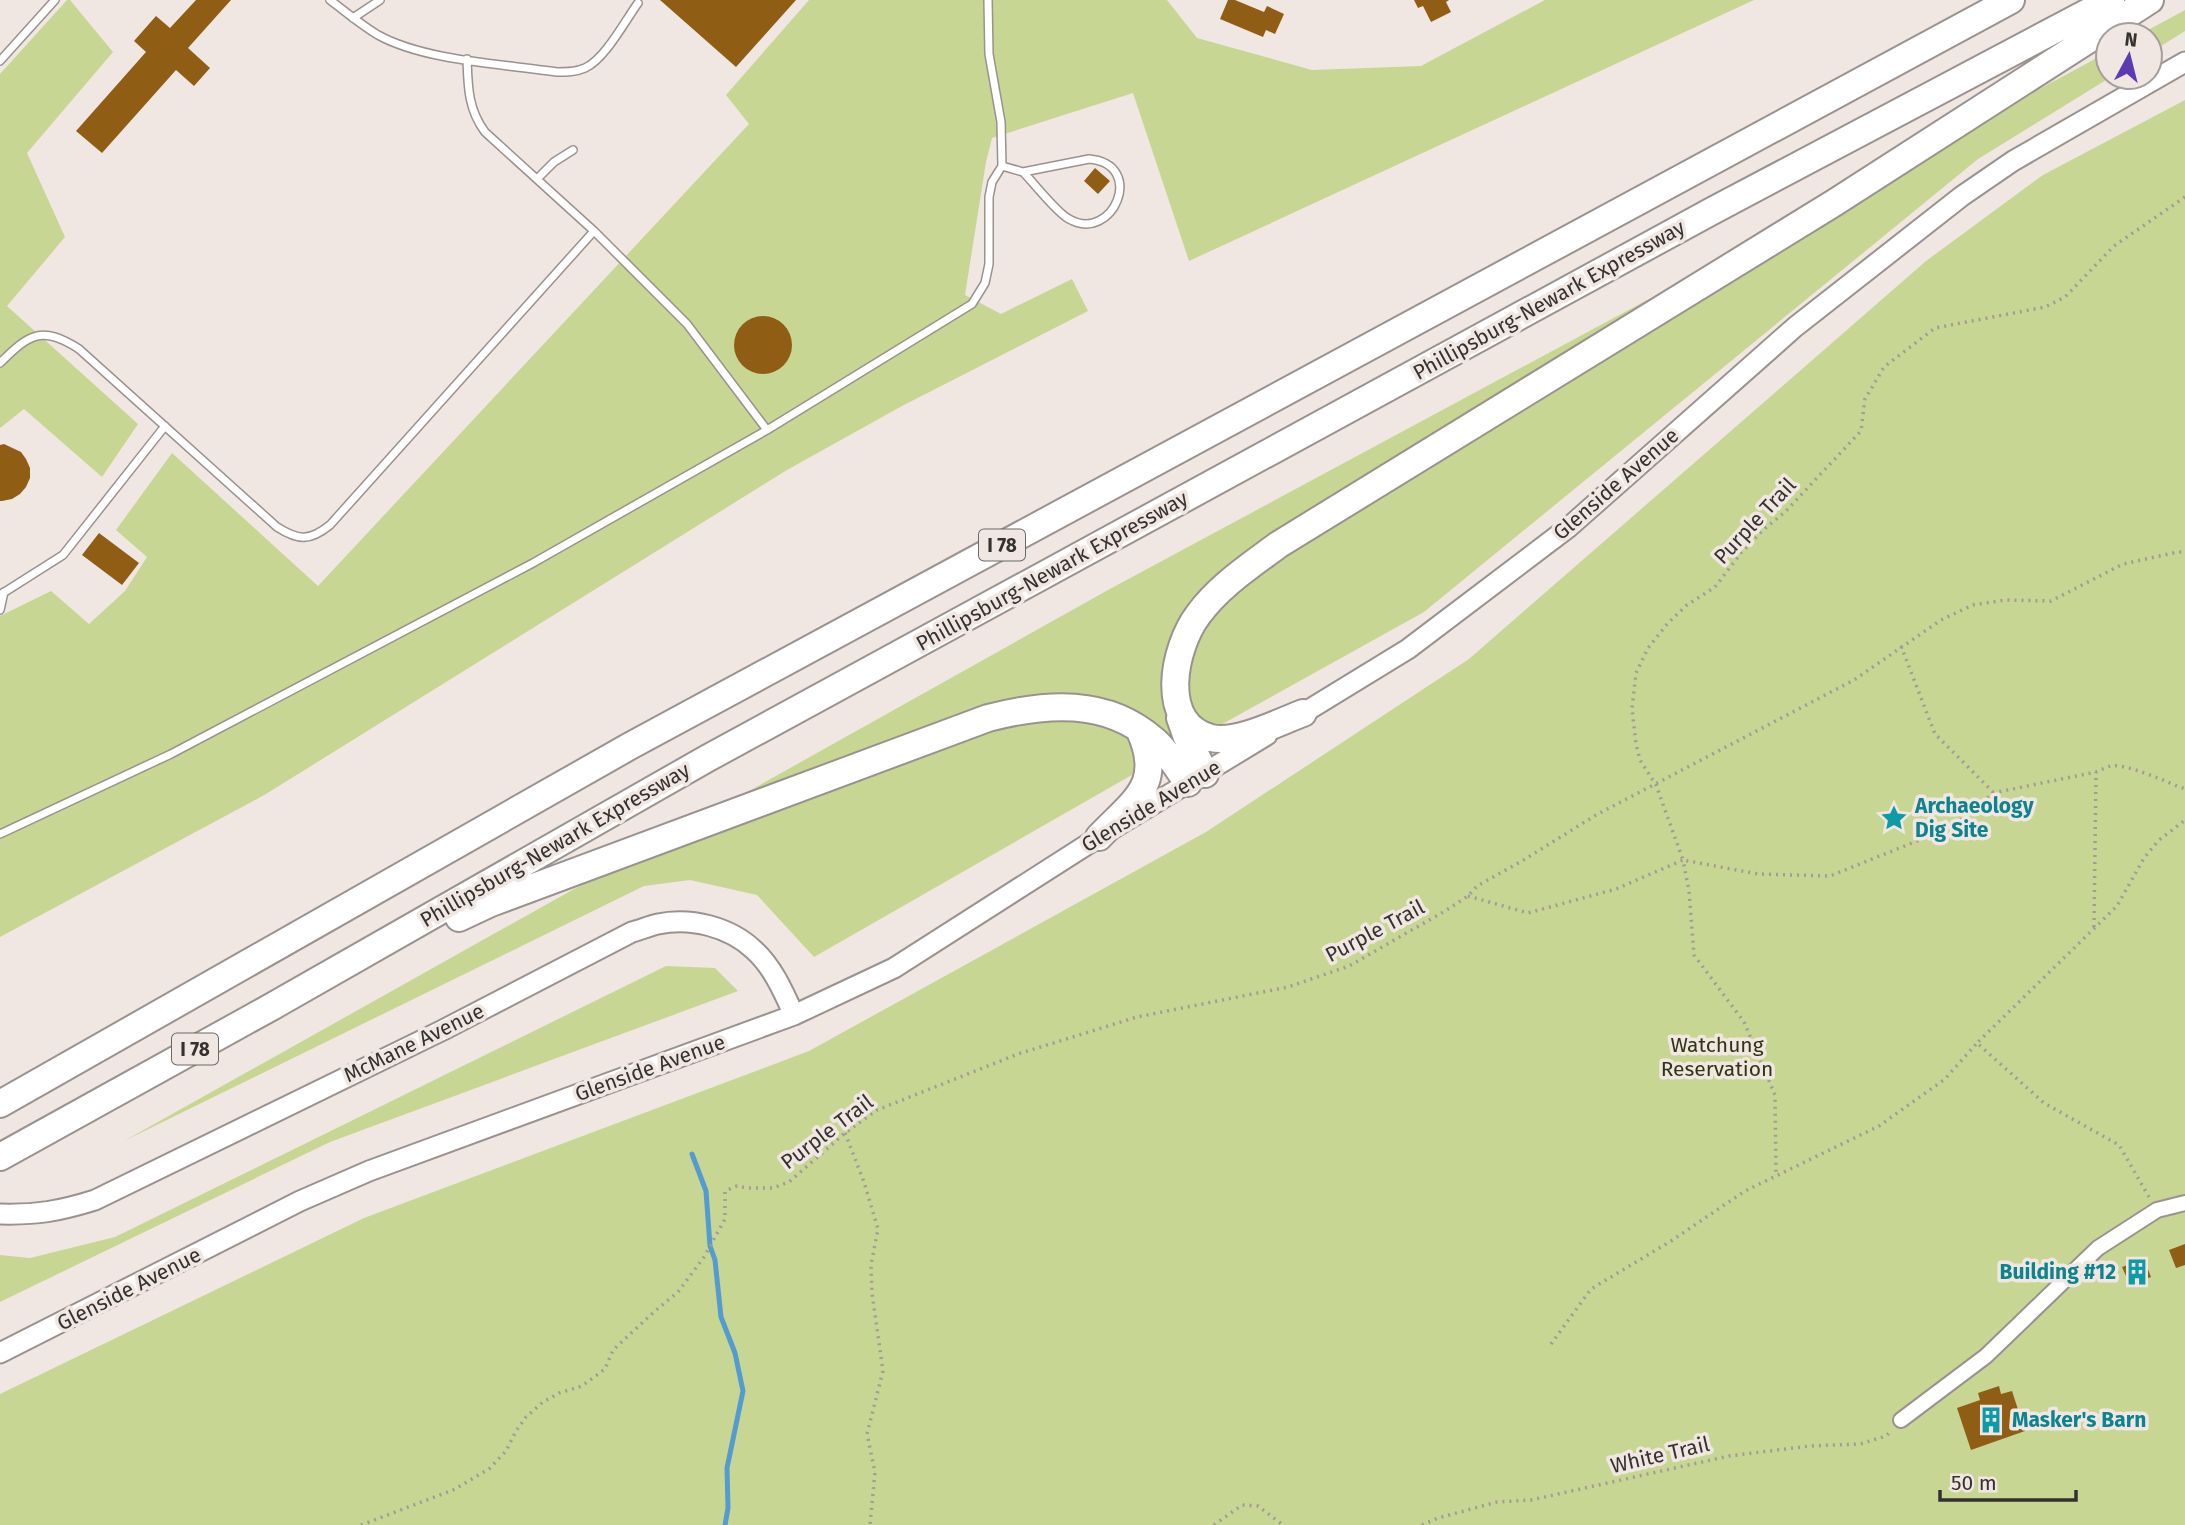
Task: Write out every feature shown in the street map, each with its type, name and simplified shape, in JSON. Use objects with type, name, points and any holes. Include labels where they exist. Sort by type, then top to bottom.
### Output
[{"type":"highway","name":"Phillipsburg-Newark Expressway","points":[[0,1104],[630,746],[2011,0]]},
{"type":"highway","name":"Phillipsburg-Newark Expressway","points":[[0,1157],[274,1006],[745,738],[1714,210],[2111,0]]},
{"type":"highway","points":[[1196,778],[1174,692],[1179,655],[1196,617],[1233,578],[1269,551],[1834,203],[2150,0]]},
{"type":"highway","points":[[274,1006],[492,903],[988,718],[1017,711],[1069,706],[1109,713],[1139,729],[1196,778]]},
{"type":"highway","points":[[1179,712],[1196,731],[1211,738],[1225,739],[1239,737],[1303,713]]},
{"type":"highway","points":[[1099,837],[1137,797],[1150,774],[1147,746],[1139,729]]},
{"type":"main road","name":"Glenside Avenue","points":[[0,1353],[300,1201],[369,1171],[794,1015],[894,968],[1099,837],[1408,649],[1569,527],[1796,327],[1962,196],[2013,161],[2185,62]]},
{"type":"main road","name":"McMane Avenue","points":[[0,1214],[60,1211],[95,1200],[443,1030],[632,932],[659,923],[687,922],[712,926],[736,936],[755,950],[771,971],[794,1015]]},
{"type":"street","points":[[1901,1420],[1986,1356],[2098,1248],[2157,1210],[2185,1203]]},
{"type":"lane","points":[[0,61],[55,0]]},
{"type":"lane","points":[[330,0],[380,36],[407,47],[557,72],[574,72],[587,68],[598,59],[638,3]]},
{"type":"lane","points":[[353,18],[380,0]]},
{"type":"lane","points":[[0,834],[171,754],[533,563],[767,430],[972,304],[985,283],[989,264],[989,197],[992,182],[1002,166],[1000,122],[989,54],[988,0]]},
{"type":"lane","points":[[467,59],[470,104],[476,120],[485,132],[594,232],[687,324],[767,430]]},
{"type":"lane","points":[[537,179],[554,162],[573,150]]},
{"type":"lane","points":[[1002,166],[1023,172],[1079,160],[1099,160],[1109,163],[1116,172],[1120,194],[1110,213],[1101,220],[1078,223],[1058,211],[1023,172]]},
{"type":"lane","points":[[0,363],[20,343],[33,337],[48,335],[62,338],[79,349],[277,527],[290,535],[304,538],[318,534],[330,525],[594,232]]},
{"type":"lane","points":[[0,610],[2,594],[63,555],[165,426]]},
{"type":"path","name":"Purple Trail","points":[[361,1525],[453,1490],[489,1469],[506,1451],[526,1417],[543,1402],[559,1392],[582,1386],[605,1369],[613,1350],[678,1292],[704,1257],[724,1219],[725,1191],[737,1186],[773,1188],[789,1182],[845,1133],[877,1110],[1018,1054],[1137,1017],[1288,987],[1349,966],[1445,911],[1468,896],[1477,886],[1596,815],[1656,785],[1640,761],[1632,709],[1636,673],[1648,648],[1687,605],[1715,587],[1741,553],[1786,511],[1861,431],[1865,399],[1884,367],[1935,328],[2045,307],[2065,297],[2114,246],[2185,197]]},
{"type":"path","points":[[1776,1175],[1776,1095],[1744,1022],[1694,955],[1689,891],[1683,860],[1656,785],[1854,680],[1941,620],[1973,605],[2005,600],[2051,601],[2123,564],[2185,552]]},
{"type":"path","points":[[1901,646],[1935,734],[1993,793]]},
{"type":"path","points":[[1468,896],[1528,913],[1616,889],[1683,860],[1758,874],[1830,876],[1937,834],[1964,818],[1993,793],[2096,772],[2108,766],[2116,765],[2185,789]]},
{"type":"path","points":[[2094,930],[2096,772]]},
{"type":"path","points":[[1551,1344],[1591,1289],[1671,1241],[1745,1191],[1879,1126],[1945,1079],[1977,1043],[2117,906],[2144,858],[2158,841],[2185,820]]},
{"type":"path","points":[[1977,1043],[2044,1103],[2119,1145],[2157,1210]]},
{"type":"path","points":[[845,1133],[878,1229],[871,1265],[872,1293],[883,1371],[867,1434],[875,1472],[870,1525]]},
{"type":"path","name":"White Trail","points":[[1422,1525],[1438,1518],[1497,1503],[1531,1500],[1729,1456],[1810,1446],[1860,1444],[1886,1436],[1901,1420]]},
{"type":"path","points":[[1214,1525],[1242,1505],[1258,1506],[1283,1525]]},
{"type":"green space","points":[[67,0],[70,0],[113,52],[27,153],[65,237],[7,306],[138,424],[102,477],[24,409],[0,428],[0,74]]},
{"type":"green space","points":[[809,0],[1167,0],[1197,38],[1312,70],[1421,66],[1545,0],[1754,0],[1189,261],[1133,93],[992,138],[965,295],[1001,314],[1072,279],[1088,311],[902,406],[787,470],[266,794],[0,937],[0,616],[51,591],[89,624],[125,591],[147,557],[116,530],[172,453],[318,586],[749,124],[726,95]]},
{"type":"green space","points":[[2185,10],[2185,31],[2164,44],[2164,21]]},
{"type":"green space","points":[[2094,60],[2094,87],[1978,159],[1424,612],[1179,748],[814,957],[757,895],[690,880],[644,886],[124,1141],[1108,590]]},
{"type":"green space","name":"Watchung Reservation","points":[[2185,100],[2185,1525],[0,1525],[0,1394],[364,1218],[809,1051],[1206,832],[1469,659],[1926,261],[2043,175]]},
{"type":"green space","points":[[666,966],[715,968],[738,991],[330,1142],[0,1302],[0,1255],[30,1258],[115,1237]]},
{"type":"building","points":[[196,0],[231,0],[188,48],[210,68],[194,86],[176,70],[102,153],[76,131],[146,52],[134,41],[156,16],[170,28]]},
{"type":"building","points":[[660,0],[796,0],[736,67]]},
{"type":"building","points":[[1228,0],[1235,0],[1264,12],[1267,6],[1284,14],[1275,34],[1266,30],[1263,37],[1220,19]]},
{"type":"building","points":[[1414,0],[1449,0],[1446,2],[1451,12],[1431,22],[1423,6],[1418,8]]},
{"type":"building","points":[[1095,168],[1110,181],[1098,194],[1084,181]]},
{"type":"building","points":[[763,316],[779,321],[787,329],[792,345],[787,361],[779,369],[763,374],[747,369],[739,361],[734,345],[739,329],[747,321]]},
{"type":"building","points":[[4,444],[21,452],[30,468],[30,478],[20,494],[0,501],[0,445]]},
{"type":"building","points":[[99,533],[139,563],[122,585],[82,555]]},
{"type":"building","points":[[2185,1244],[2185,1265],[2176,1268],[2169,1250]]},
{"type":"building","name":"Building #12","points":[[2144,1259],[2151,1277],[2130,1285],[2122,1267]]},
{"type":"building","name":"Masker's Barn","points":[[1999,1386],[2001,1394],[2012,1391],[2025,1431],[1971,1450],[1957,1408],[1980,1400],[1978,1393]]},
{"type":"waterway","points":[[692,1154],[706,1191],[710,1246],[715,1260],[721,1317],[735,1353],[743,1391],[727,1468],[728,1508],[725,1525]]},
{"type":"place","name":"Archaeology Dig Site","points":[[1894,818]]},
{"type":"place","name":"Building #12","points":[[2137,1272]]},
{"type":"place","name":"Masker's Barn","points":[[1991,1420]]}]
